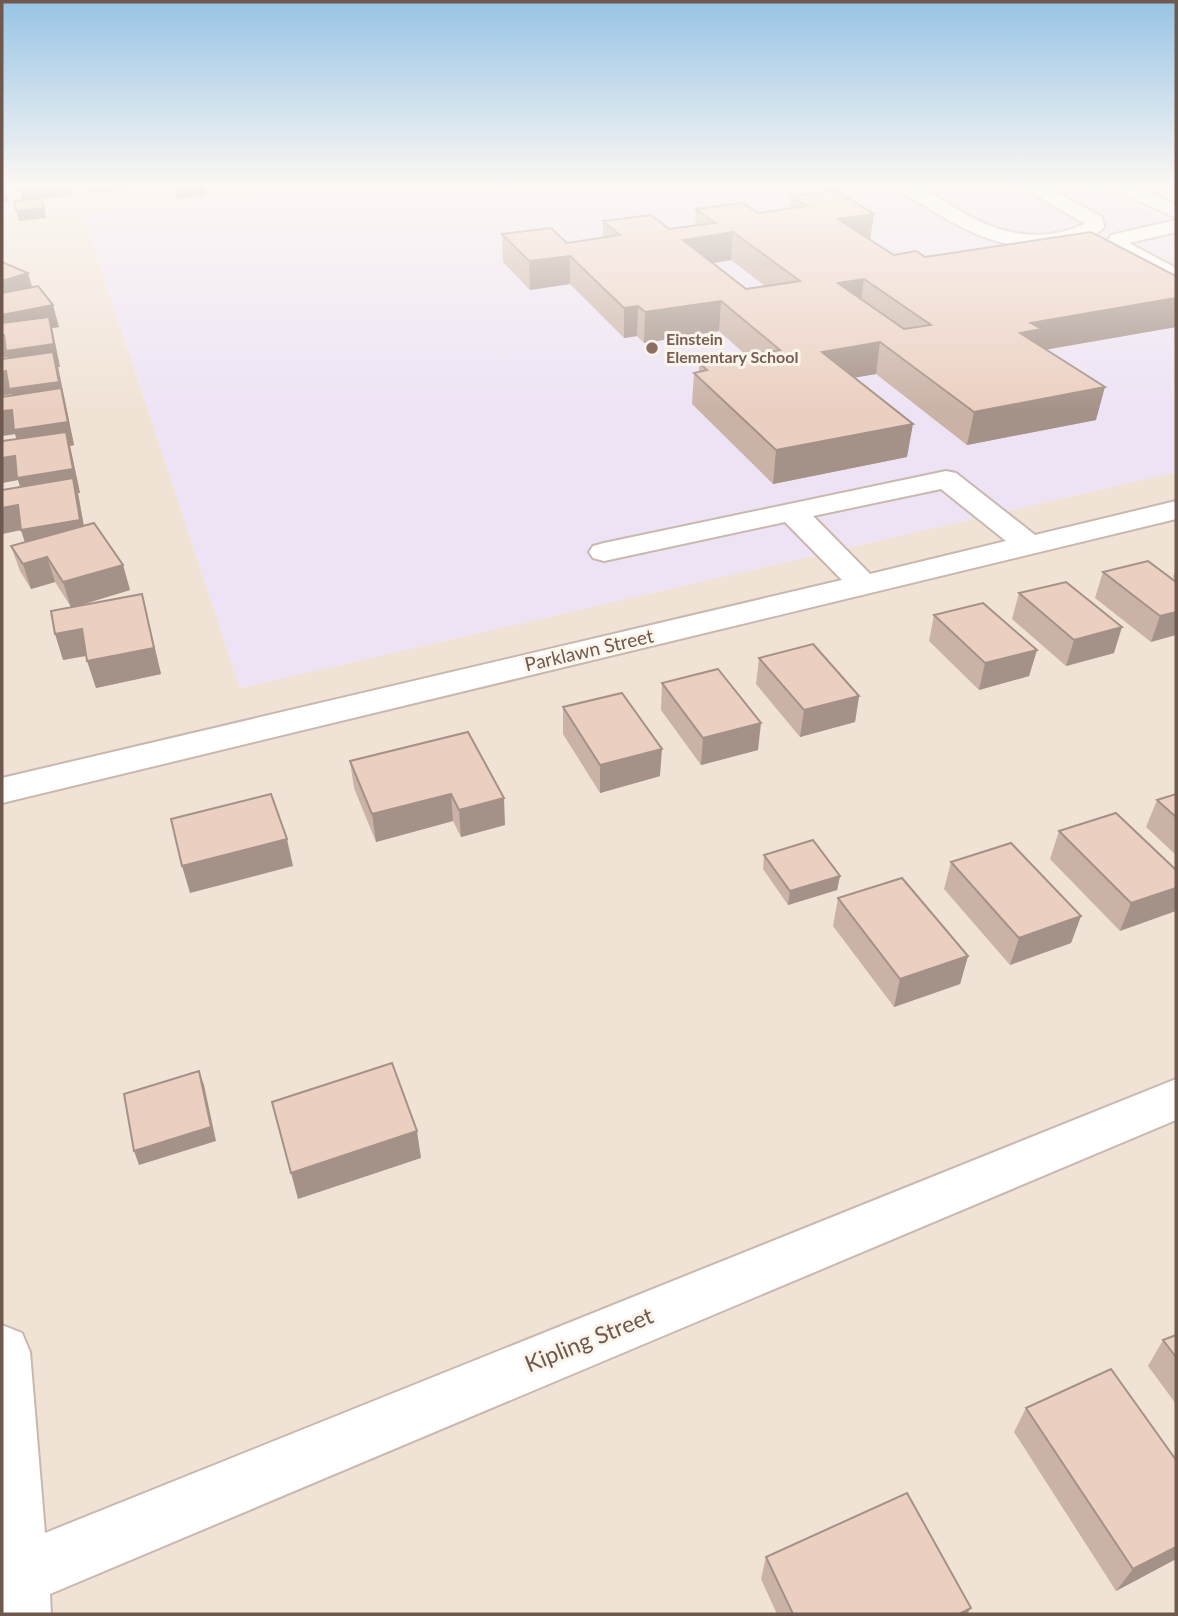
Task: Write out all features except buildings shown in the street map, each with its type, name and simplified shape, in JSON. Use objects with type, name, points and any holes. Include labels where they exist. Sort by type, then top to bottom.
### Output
[{"type":"street","points":[[1149,261],[1176,276]]},
{"type":"street","points":[[604,552],[946,480],[1029,545]]},
{"type":"street","name":"Parklawn Street","points":[[2,791],[1176,510]]},
{"type":"street","points":[[792,512],[863,584]]},
{"type":"street","name":"Kipling Street","points":[[12,1591],[1176,1099]]},
{"type":"street","points":[[2,1352],[12,1591]]},
{"type":"shaded area","points":[[2,261],[99,261],[240,688],[1176,472],[1176,1614],[2,1614]]},
{"type":"shaded area","name":"Einstein Elementary School","points":[[99,261],[1176,261],[1176,472],[240,688]]},
{"type":"place","name":"Einstein Elementary School","points":[[652,348]]}]
